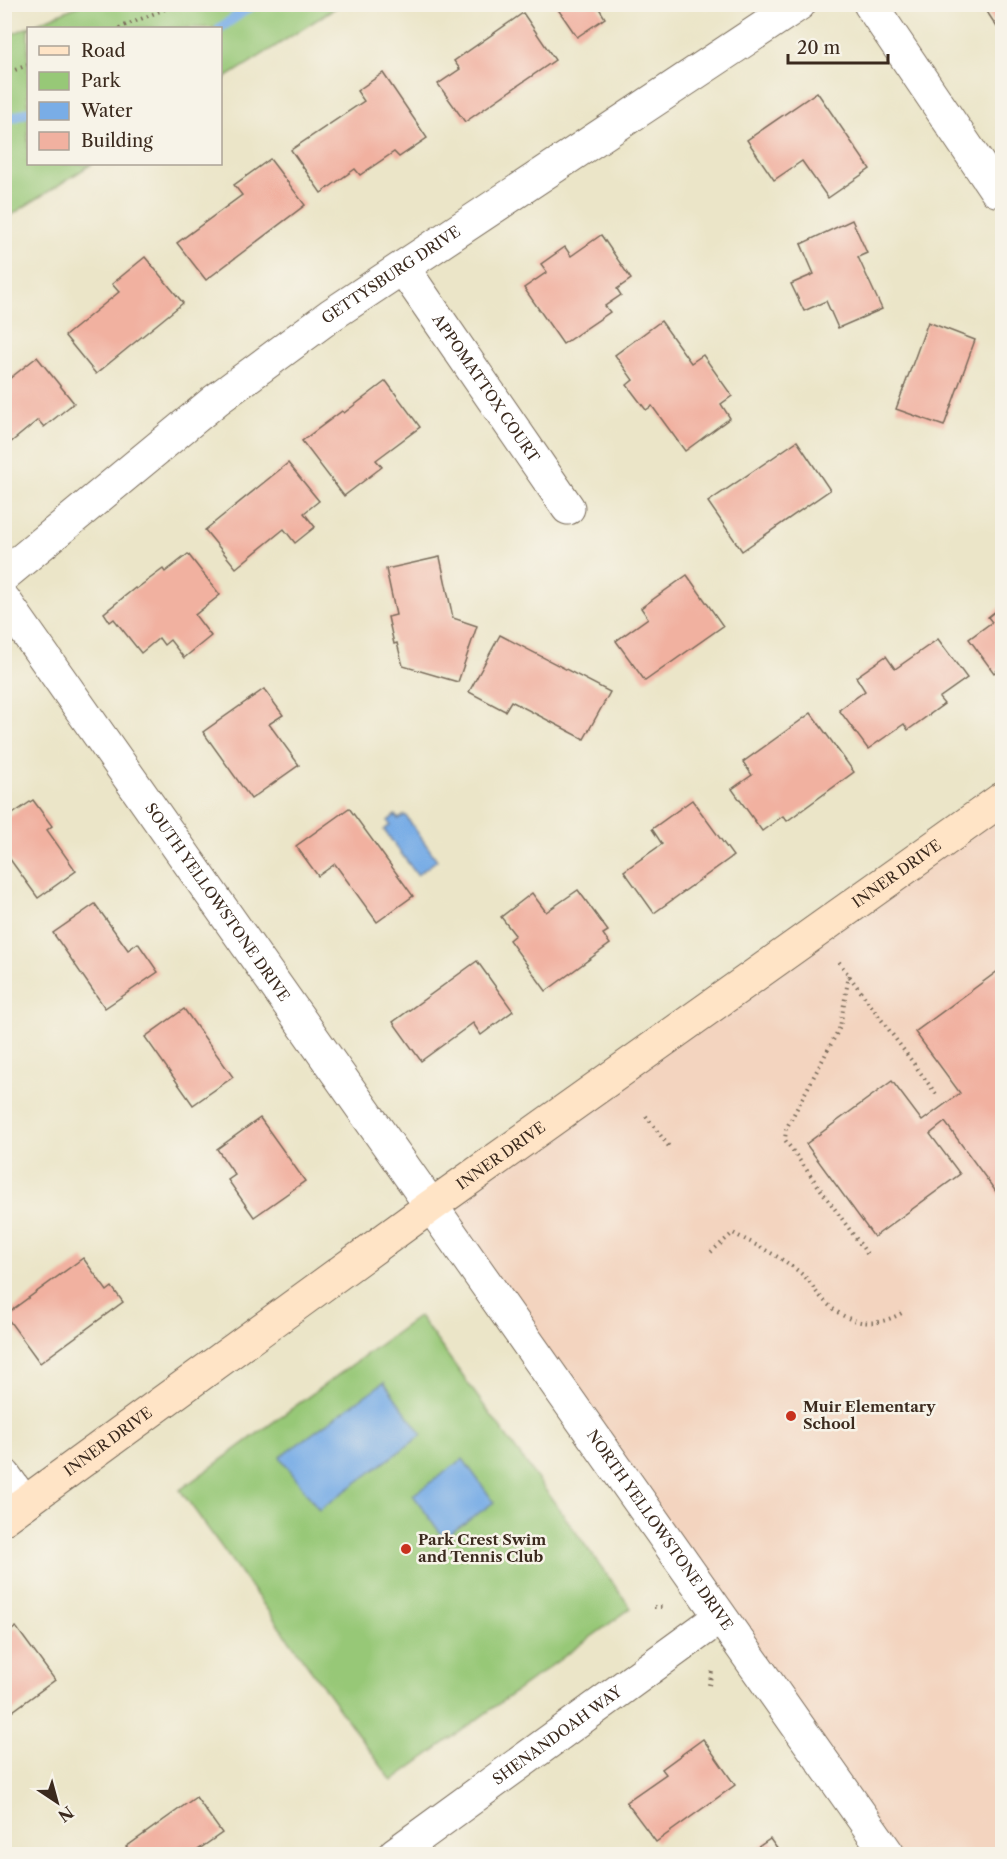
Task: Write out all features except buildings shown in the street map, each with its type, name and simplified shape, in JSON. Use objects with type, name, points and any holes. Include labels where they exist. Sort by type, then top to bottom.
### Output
[{"type":"street","name":"GETTYSBURG DRIVE","points":[[4,575],[216,400],[331,315],[799,4]]},
{"type":"street","points":[[870,4],[996,190]]},
{"type":"street","name":"APPOMATTOX COURT","points":[[403,268],[568,508]]},
{"type":"street","name":"SOUTH YELLOWSTONE DRIVE","points":[[4,600],[431,1206]]},
{"type":"street","name":"INNER DRIVE","points":[[14,1510],[431,1206],[1002,799]]},
{"type":"street","name":"NORTH YELLOWSTONE DRIVE","points":[[431,1206],[888,1854]]},
{"type":"street","points":[[4,1475],[14,1510]]},
{"type":"street","name":"SHENANDOAH WAY","points":[[395,1854],[720,1617]]},
{"type":"path","points":[[121,27],[177,4]]},
{"type":"path","points":[[4,74],[27,64]]},
{"type":"path","points":[[839,962],[936,1094]]},
{"type":"path","points":[[849,975],[840,1027],[786,1129],[785,1140],[868,1255]]},
{"type":"path","points":[[646,1116],[670,1148]]},
{"type":"path","points":[[711,1252],[733,1233],[785,1262],[806,1277],[834,1310],[848,1318],[863,1323],[877,1323],[902,1313]]},
{"type":"path","points":[[654,1607],[666,1607]]},
{"type":"path","points":[[709,1685],[712,1672]]},
{"type":"shaded area","name":"Muir Elementary School","points":[[1002,799],[1002,1854],[888,1854],[431,1206]]},
{"type":"green space","points":[[80,4],[340,5],[222,80],[222,27],[28,27]]},
{"type":"green space","points":[[27,28],[27,165],[90,165],[5,219],[5,37]]},
{"type":"green space","name":"Park Crest Swim and Tennis Club","points":[[419,1316],[631,1608],[392,1781],[180,1490]]},
{"type":"water","points":[[395,815],[398,819],[405,815],[437,860],[417,875],[384,830],[390,825],[388,821]]},
{"type":"water","points":[[384,1382],[422,1435],[319,1510],[280,1457]]},
{"type":"water","points":[[463,1459],[494,1502],[444,1538],[413,1495]]},
{"type":"waterway","points":[[221,27],[254,4]]},
{"type":"waterway","points":[[4,121],[27,112]]},
{"type":"place","name":"Muir Elementary School","points":[[791,1416]]},
{"type":"place","name":"Park Crest Swim and Tennis Club","points":[[406,1549]]}]
